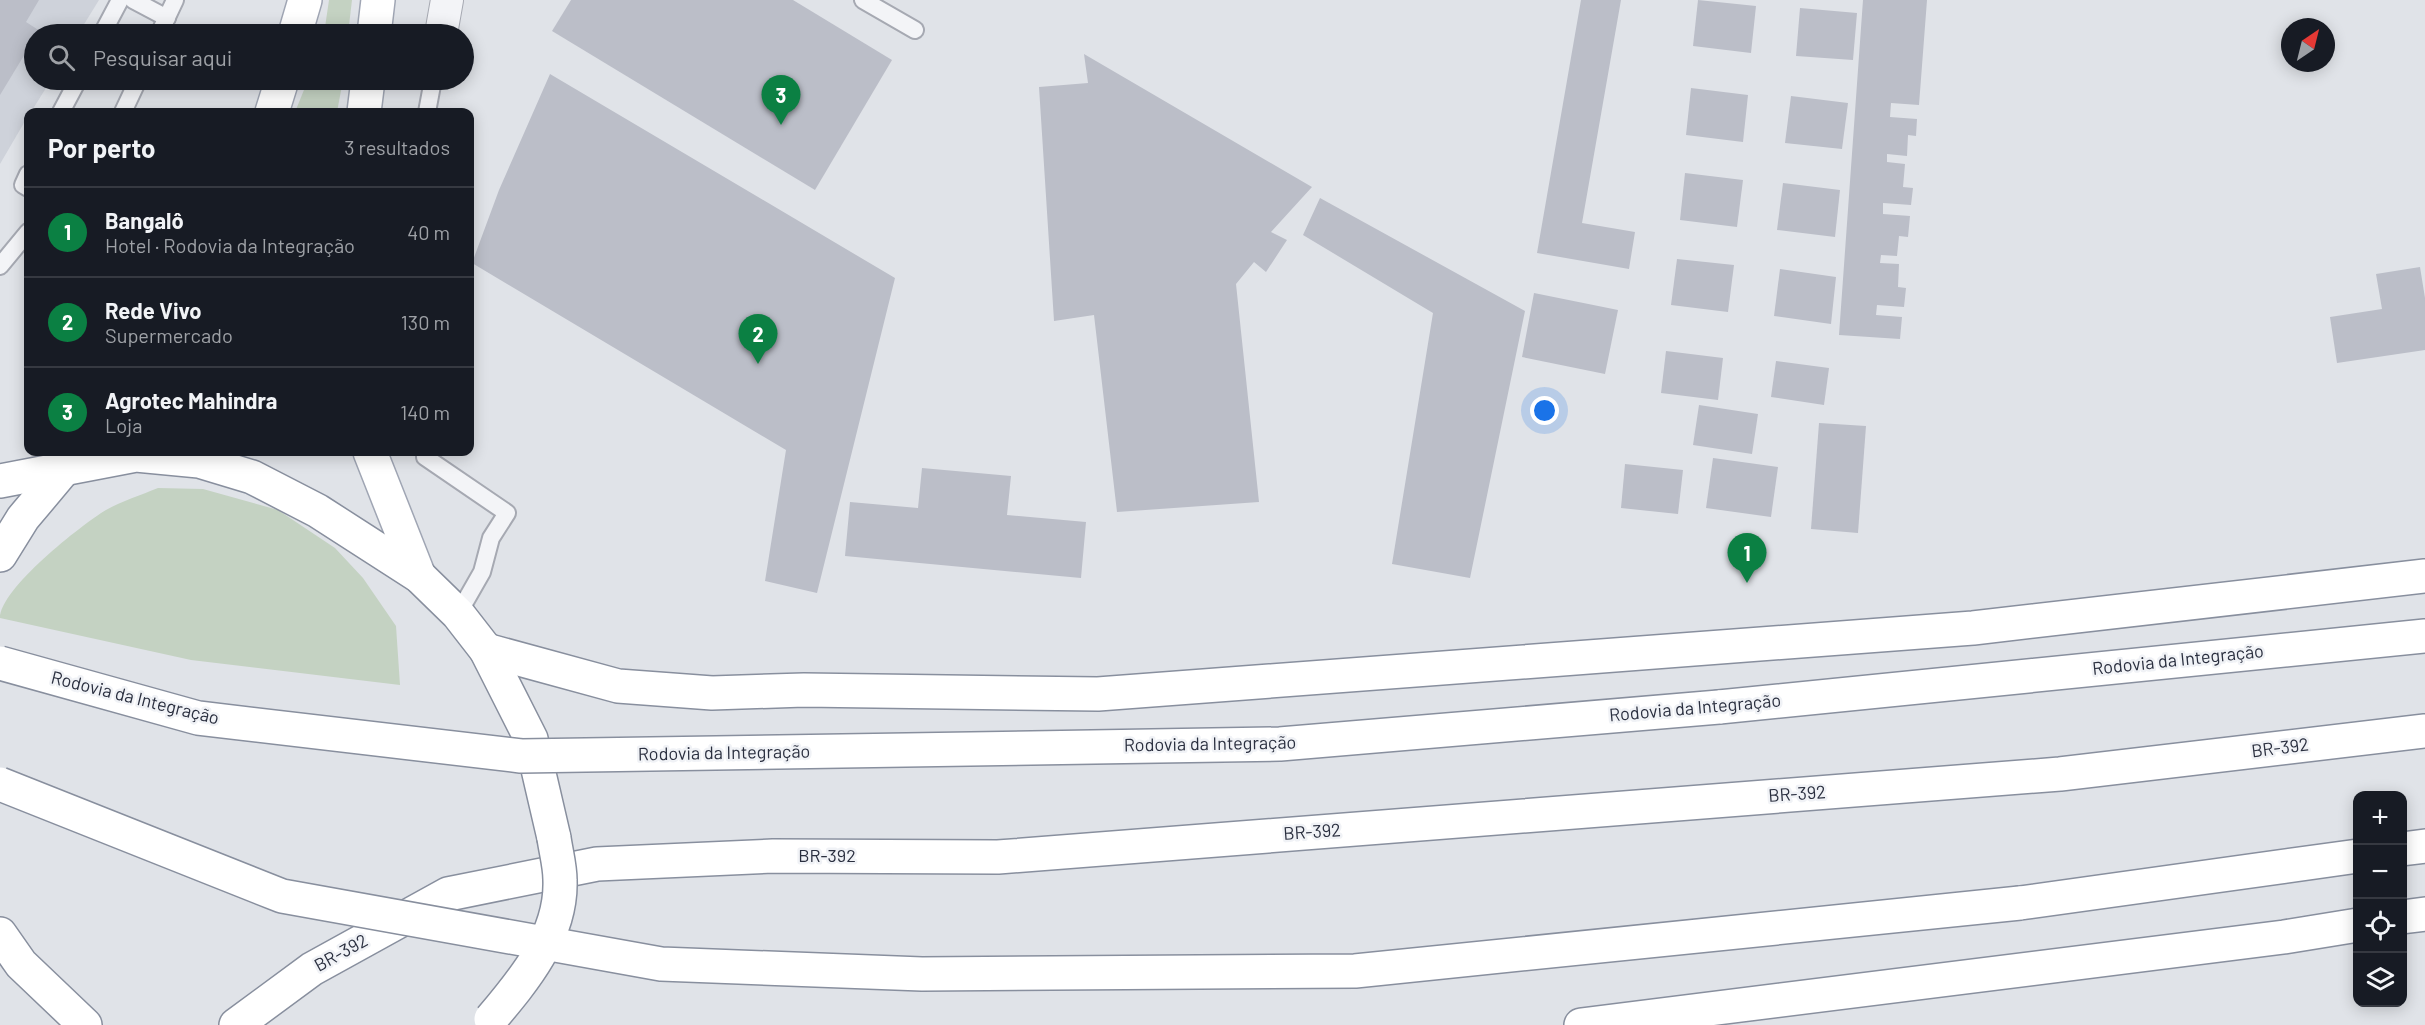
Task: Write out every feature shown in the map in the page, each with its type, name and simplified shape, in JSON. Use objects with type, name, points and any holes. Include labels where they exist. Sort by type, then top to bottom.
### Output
[{"type":"main road","points":[[298,24],[305,0]]},
{"type":"main road","points":[[375,24],[378,0]]},
{"type":"main road","points":[[273,108],[279,90]]},
{"type":"main road","points":[[364,108],[367,90]]},
{"type":"main road","points":[[0,481],[70,460],[123,456]]},
{"type":"main road","points":[[146,456],[199,461],[252,477],[318,511],[419,576],[458,614],[486,650],[531,739],[554,838],[560,881],[555,920],[528,973],[487,1022]]},
{"type":"main road","points":[[372,456],[419,576]]},
{"type":"main road","points":[[0,555],[23,518],[70,460]]},
{"type":"main road","points":[[486,650],[618,686],[712,693],[804,690],[1098,694],[1973,628],[2425,576]]},
{"type":"main road","name":"Rodovia da Integração","points":[[0,663],[198,718],[521,756],[1280,744],[1719,707],[2425,636]]},
{"type":"main road","name":"BR-392","points":[[236,1025],[312,969],[448,894],[597,864],[773,856],[998,857],[2060,774],[2425,731]]},
{"type":"main road","points":[[0,784],[282,896],[661,964],[922,974],[1355,971],[2020,903],[2353,857]]},
{"type":"main road","points":[[2407,848],[2425,846]]},
{"type":"main road","points":[[2407,916],[2425,914]]},
{"type":"main road","points":[[1581,1025],[1685,1018],[2353,926]]},
{"type":"main road","points":[[0,934],[21,964],[85,1025]]},
{"type":"street","points":[[443,24],[447,0]]},
{"type":"lane","points":[[107,24],[120,0]]},
{"type":"lane","points":[[133,0],[167,18]]},
{"type":"lane","points":[[164,24],[175,0]]},
{"type":"lane","points":[[863,0],[915,30]]},
{"type":"lane","points":[[63,108],[73,90]]},
{"type":"lane","points":[[125,108],[133,90]]},
{"type":"lane","points":[[428,108],[431,90]]},
{"type":"lane","points":[[0,266],[24,236]]},
{"type":"lane","points":[[425,456],[507,513],[491,538],[482,572],[458,614]]},
{"type":"shaded area","points":[[0,0],[99,0],[84,24],[24,24],[24,90],[45,90],[34,108],[24,108],[24,123],[0,164]]},
{"type":"green space","points":[[329,0],[352,0],[349,24],[325,24]]},
{"type":"green space","points":[[304,90],[341,90],[338,108],[297,108]]},
{"type":"green space","points":[[158,488],[203,489],[278,510],[335,548],[363,578],[396,626],[400,685],[191,660],[0,618],[13,591],[61,543],[106,510]]},
{"type":"building","points":[[0,0],[39,0],[26,22],[29,24],[24,24],[24,55],[0,95]]},
{"type":"building","points":[[571,0],[793,0],[892,60],[815,190],[552,31]]},
{"type":"building","points":[[1581,0],[1621,0],[1582,223],[1635,232],[1629,269],[1537,253]]},
{"type":"building","points":[[1698,0],[1756,6],[1751,53],[1693,46]]},
{"type":"building","points":[[1863,0],[1927,0],[1919,105],[1891,103],[1890,117],[1917,119],[1916,136],[1908,135],[1907,156],[1887,154],[1887,162],[1905,164],[1903,187],[1913,188],[1911,205],[1883,203],[1883,214],[1910,216],[1908,237],[1899,236],[1897,256],[1881,255],[1880,263],[1899,264],[1898,287],[1906,288],[1904,307],[1877,305],[1876,315],[1902,317],[1900,339],[1839,335]]},
{"type":"building","points":[[1800,8],[1857,13],[1853,60],[1796,56]]},
{"type":"building","points":[[1084,54],[1312,187],[1271,232],[1287,240],[1266,272],[1254,262],[1236,284],[1259,502],[1117,512],[1094,315],[1054,321],[1039,87],[1088,83]]},
{"type":"building","points":[[550,74],[895,278],[817,593],[765,581],[786,450],[474,264],[474,258],[499,190]]},
{"type":"building","points":[[1691,88],[1748,95],[1743,142],[1686,135]]},
{"type":"building","points":[[1791,96],[1848,103],[1842,149],[1785,143]]},
{"type":"building","points":[[1685,173],[1743,180],[1737,227],[1680,220]]},
{"type":"building","points":[[1783,183],[1840,190],[1835,237],[1777,230]]},
{"type":"building","points":[[1320,198],[1525,311],[1470,578],[1392,564],[1433,313],[1303,235]]},
{"type":"building","points":[[1677,259],[1734,265],[1728,312],[1671,305]]},
{"type":"building","points":[[2420,267],[2425,298],[2425,350],[2337,363],[2330,317],[2382,309],[2376,274]]},
{"type":"building","points":[[1780,269],[1836,277],[1831,324],[1774,316]]},
{"type":"building","points":[[1534,293],[1618,310],[1605,374],[1522,357]]},
{"type":"building","points":[[1666,351],[1723,358],[1718,400],[1661,393]]},
{"type":"building","points":[[1776,361],[1829,368],[1824,405],[1771,397]]},
{"type":"building","points":[[1699,405],[1758,414],[1752,454],[1693,445]]},
{"type":"building","points":[[1819,423],[1866,426],[1858,533],[1811,529]]},
{"type":"building","points":[[1713,458],[1778,467],[1771,517],[1706,508]]},
{"type":"building","points":[[1625,464],[1683,470],[1678,514],[1621,508]]},
{"type":"building","points":[[922,468],[1011,476],[1007,515],[1086,522],[1081,578],[845,556],[850,502],[918,508]]},
{"type":"place","name":"Agrotec Mahindra","points":[[781,125]]},
{"type":"place","name":"Rede Vivo","points":[[758,364]]},
{"type":"place","name":"Bangalô","points":[[1747,583]]}]
